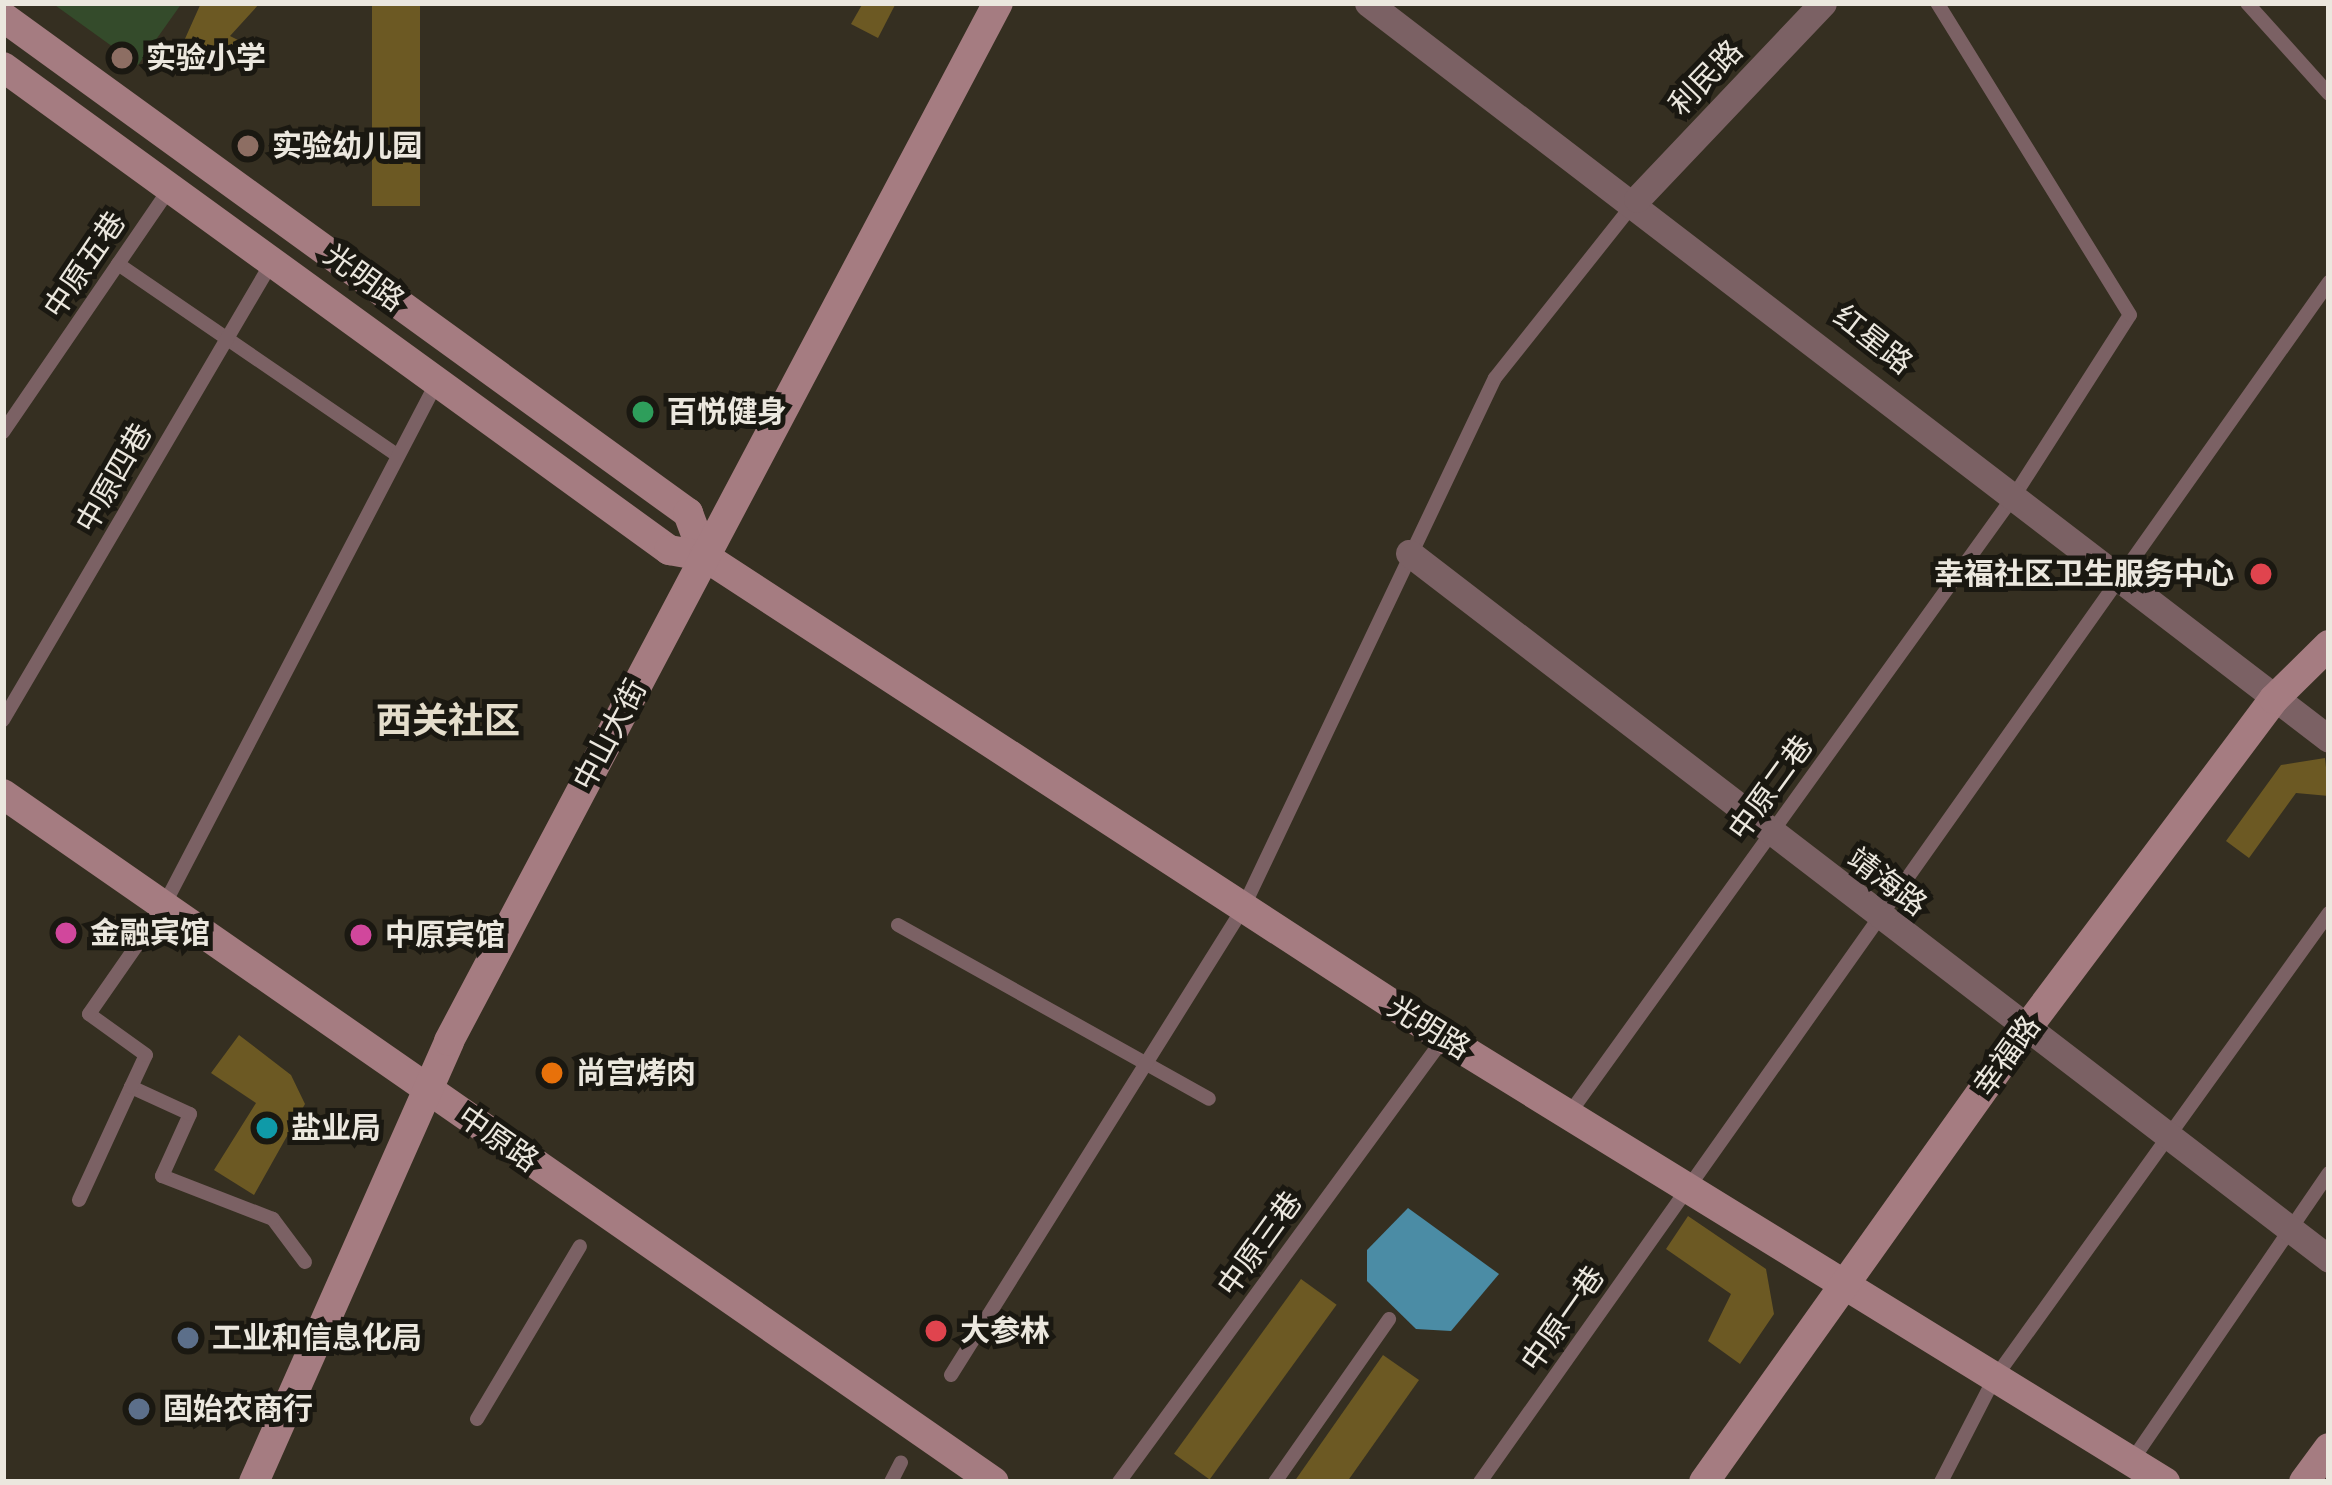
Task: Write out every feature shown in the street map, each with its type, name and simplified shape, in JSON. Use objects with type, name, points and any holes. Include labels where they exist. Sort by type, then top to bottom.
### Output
[{"type":"street","name":"中山大街","points":[[254,1482],[427,1089],[998,3]]},
{"type":"street","name":"红星路","points":[[1368,3],[1637,200],[2329,740]]},
{"type":"street","name":"利民路","points":[[1637,200],[1823,3]]},
{"type":"street","name":"光明路","points":[[3,17],[688,513],[704,556]]},
{"type":"street","name":"光明路","points":[[3,67],[669,550],[704,556],[1242,910],[1689,1187],[1843,1289],[2165,1482]]},
{"type":"street","name":"靖海路","points":[[1409,553],[1770,836],[2329,1259]]},
{"type":"street","name":"幸福路","points":[[1704,1482],[2026,1028],[2274,699],[2329,645]]},
{"type":"street","name":"中原路","points":[[3,794],[162,909],[994,1482]]},
{"type":"street","points":[[2304,1482],[2329,1448]]},
{"type":"lane","name":"中原二巷","points":[[1569,1114],[2016,493],[2131,315],[1937,3]]},
{"type":"lane","points":[[2247,3],[2329,94]]},
{"type":"lane","name":"中原五巷","points":[[3,432],[170,188]]},
{"type":"lane","points":[[951,1375],[1242,910],[1496,377],[1637,200]]},
{"type":"lane","name":"中原四巷","points":[[3,720],[272,262]]},
{"type":"lane","points":[[118,264],[397,455]]},
{"type":"lane","name":"中原一巷","points":[[1480,1482],[2124,584],[2329,282]]},
{"type":"lane","points":[[79,1200],[146,1055],[89,1014],[162,909],[438,380]]},
{"type":"lane","points":[[1941,1482],[1994,1379],[2329,913]]},
{"type":"lane","points":[[898,925],[1209,1099]]},
{"type":"lane","name":"中原三巷","points":[[1119,1482],[1444,1038]]},
{"type":"lane","points":[[130,1088],[190,1114],[162,1176],[272,1219],[305,1262]]},
{"type":"lane","points":[[2131,1462],[2329,1173]]},
{"type":"lane","points":[[477,1420],[580,1246]]},
{"type":"lane","points":[[1275,1482],[1389,1318]]},
{"type":"lane","points":[[891,1482],[901,1462]]},
{"type":"green space","points":[[52,3],[182,3],[138,65]]},
{"type":"water","points":[[1408,1208],[1499,1274],[1451,1331],[1416,1329],[1367,1281],[1367,1250]]},
{"type":"building","points":[[201,3],[260,3],[230,36],[240,41],[226,66],[184,41]]},
{"type":"building","points":[[372,3],[420,3],[420,206],[372,206]]},
{"type":"building","points":[[863,3],[896,3],[878,38],[851,24]]},
{"type":"building","points":[[2325,758],[2329,796],[2296,793],[2249,858],[2226,841],[2281,765]]},
{"type":"building","name":"盐业局","points":[[239,1035],[291,1075],[305,1104],[254,1195],[214,1170],[256,1103],[211,1073]]},
{"type":"building","points":[[1688,1216],[1766,1269],[1774,1314],[1740,1364],[1708,1341],[1731,1294],[1666,1249]]},
{"type":"building","points":[[1301,1279],[1337,1305],[1210,1480],[1174,1454]]},
{"type":"building","points":[[1383,1355],[1419,1380],[1347,1482],[1294,1482]]},
{"type":"place","name":"实验小学","points":[[122,58]]},
{"type":"place","name":"实验幼儿园","points":[[248,146]]},
{"type":"place","name":"百悦健身","points":[[643,412]]},
{"type":"place","name":"幸福社区卫生服务中心","points":[[2261,574]]},
{"type":"place","name":"金融宾馆","points":[[66,933]]},
{"type":"place","name":"中原宾馆","points":[[361,935]]},
{"type":"place","name":"尚宫烤肉","points":[[552,1073]]},
{"type":"place","name":"盐业局","points":[[267,1128]]},
{"type":"place","name":"大参林","points":[[936,1331]]},
{"type":"place","name":"工业和信息化局","points":[[188,1338]]},
{"type":"place","name":"固始农商行","points":[[139,1409]]},
{"type":"district","name":"西关社区","points":[[448,721]]}]
